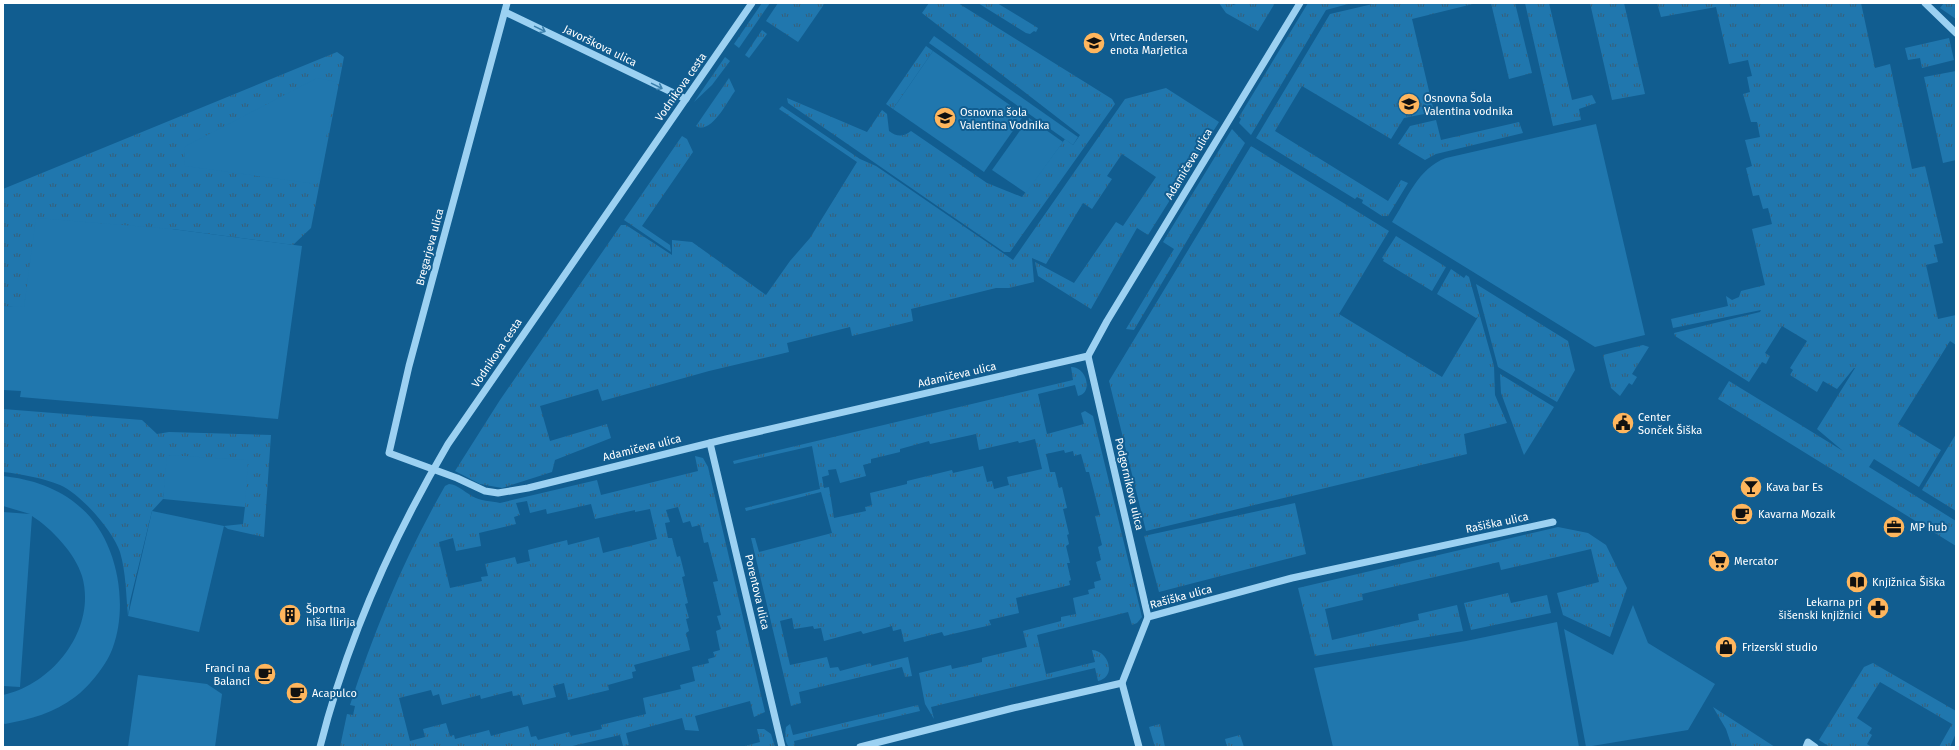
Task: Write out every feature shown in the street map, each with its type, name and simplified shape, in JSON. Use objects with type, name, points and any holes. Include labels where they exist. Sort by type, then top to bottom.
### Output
[{"type":"street","name":"Bregarjeva ulica","points":[[434,469],[389,453],[409,366],[507,3]]},
{"type":"street","name":"Vodnikova cesta","points":[[320,747],[341,673],[366,606],[383,566],[407,517],[448,444],[752,3]]},
{"type":"street","name":"Adamičeva ulica","points":[[434,469],[457,478],[474,487],[498,493],[528,488],[710,443],[1088,356],[1111,315],[1300,3]]},
{"type":"street","points":[[1925,3],[1956,33]]},
{"type":"street","name":"Javorškova ulica","points":[[505,12],[686,99]]},
{"type":"street","name":"Podgornikova ulica","points":[[1088,356],[1148,617]]},
{"type":"street","name":"Porentova ulica","points":[[710,443],[782,747]]},
{"type":"street","name":"Rašiška ulica","points":[[1122,683],[1148,617],[1292,578],[1553,522]]},
{"type":"street","points":[[860,747],[1013,708],[1122,683],[1139,747]]},
{"type":"street","points":[[1806,747],[1808,742],[1815,747]]},
{"type":"green space","points":[[762,3],[770,3],[739,48],[734,44]]},
{"type":"green space","points":[[778,3],[825,3],[798,42],[766,21]]},
{"type":"green space","points":[[929,3],[958,3],[1112,99],[1115,104],[1010,252],[1004,252],[788,103],[787,98],[867,132],[882,110],[887,114],[889,131],[892,133],[900,136],[911,131],[987,183],[1022,197],[1065,139],[1073,145],[1080,135],[922,13]]},
{"type":"green space","points":[[978,3],[997,3],[1038,28],[1036,32],[1034,31],[1030,34],[1026,33]]},
{"type":"green space","points":[[1219,3],[1232,3],[1233,5],[1239,3],[1275,3],[1258,31],[1226,13]]},
{"type":"green space","points":[[1308,3],[1352,3],[1326,10],[1251,135],[1239,123],[1241,119],[1239,117]]},
{"type":"green space","points":[[1377,3],[1477,3],[1412,19],[1434,112],[1404,118],[1391,139],[1302,86],[1275,131],[1388,201],[1401,180],[1408,183],[1388,216],[1382,216],[1362,203],[1363,200],[1357,197],[1355,199],[1256,138],[1330,14]]},
{"type":"green space","points":[[1491,3],[1515,3],[1532,73],[1509,79]]},
{"type":"green space","points":[[1525,3],[1549,3],[1572,100],[1592,95],[1596,103],[1579,109],[1581,120],[1553,126]]},
{"type":"green space","points":[[1590,3],[1624,3],[1645,94],[1612,100]]},
{"type":"green space","points":[[1657,3],[1861,3],[1875,68],[1890,64],[1912,169],[1925,166],[1943,243],[1934,245],[1938,262],[1926,265],[1938,319],[1956,315],[1956,345],[1950,341],[1898,424],[1941,450],[1919,487],[1874,459],[1869,467],[1956,521],[1956,546],[1718,399],[1729,381],[1843,451],[1817,429],[1855,368],[1837,389],[1823,381],[1817,392],[1790,375],[1793,370],[1790,368],[1807,341],[1782,326],[1765,353],[1770,356],[1766,364],[1762,362],[1749,382],[1675,336],[1674,333],[1760,312],[1761,310],[1673,328],[1671,319],[1728,306],[1726,296],[1732,300],[1739,297],[1741,291],[1765,285],[1752,229],[1772,224],[1768,208],[1763,209],[1759,195],[1753,196],[1746,168],[1752,166],[1745,140],[1760,137],[1757,122],[1751,122],[1743,94],[1750,92],[1747,77],[1752,76],[1748,60],[1729,64],[1716,7],[1661,17]]},
{"type":"green space","points":[[1944,3],[1956,4],[1956,19],[1940,8]]},
{"type":"green space","points":[[762,30],[767,34],[749,58],[745,55]]},
{"type":"green space","points":[[934,36],[1078,137],[1073,145],[929,43]]},
{"type":"green space","points":[[1949,38],[1954,60],[1922,68],[1920,58],[1908,60],[1905,48]]},
{"type":"green space","points":[[926,46],[933,51],[893,109],[886,104]]},
{"type":"green space","points":[[933,51],[1024,115],[984,172],[893,109]]},
{"type":"green space","points":[[337,52],[344,57],[311,228],[293,245],[172,229],[24,308],[3,306],[3,189]]},
{"type":"green space","points":[[725,57],[730,61],[712,85],[694,102]]},
{"type":"green space","points":[[1956,71],[1956,160],[1943,163],[1924,77]]},
{"type":"green space","points":[[317,78],[337,82],[317,184],[185,166],[184,147]]},
{"type":"green space","points":[[729,78],[735,91],[723,109],[713,122],[707,126],[702,128],[696,126]]},
{"type":"green space","points":[[1166,88],[1219,122],[1148,235],[1137,228],[1091,309],[1038,276],[1035,262],[1074,283],[1116,222],[1123,226],[1156,177],[1122,154],[1107,176],[1112,179],[1092,209],[1083,203],[1046,264],[1032,258],[1034,282],[1009,288],[996,288],[911,309],[913,321],[852,336],[850,327],[787,343],[789,352],[709,371],[602,401],[598,389],[540,406],[550,441],[607,424],[611,438],[555,460],[552,472],[502,488],[480,484],[455,471],[500,400],[621,225],[626,225],[672,255],[672,240],[692,242],[766,295],[790,261],[810,238],[857,162],[779,109],[782,106],[860,159],[876,166],[1013,260],[1125,99]]},
{"type":"green space","points":[[1029,118],[1063,142],[1026,193],[992,170]]},
{"type":"green space","points":[[1436,120],[1441,140],[1519,122],[1523,133],[1436,154],[1425,160],[1398,144],[1410,126]]},
{"type":"green space","points":[[1596,124],[1645,335],[1595,347],[1392,222],[1414,185],[1428,169],[1446,158]]},
{"type":"green space","points":[[1232,129],[1245,143],[1134,330],[1126,329],[1174,249],[1163,242]]},
{"type":"green space","points":[[682,136],[687,139],[693,152],[642,226],[670,245],[671,252],[624,220]]},
{"type":"green space","points":[[1251,146],[1389,231],[1339,314],[1442,377],[1478,317],[1476,318],[1437,294],[1451,269],[1464,278],[1466,275],[1469,277],[1494,366],[1495,395],[1507,423],[1464,434],[1467,454],[1146,531],[1109,381]]},
{"type":"green space","points":[[36,218],[172,229],[302,246],[278,419],[20,397],[21,391],[3,390],[3,306],[24,307]]},
{"type":"green space","points":[[1396,236],[1446,267],[1432,291],[1383,261],[1384,259],[1382,258]]},
{"type":"green space","points":[[1476,284],[1568,341],[1575,370],[1557,402],[1498,367]]},
{"type":"green space","points":[[1643,345],[1649,347],[1632,374],[1637,377],[1632,385],[1629,383],[1620,396],[1611,388],[1603,355]]},
{"type":"green space","points":[[1071,367],[1081,371],[1084,375],[1087,385],[1083,394],[1078,396],[1075,385],[1038,394],[1047,434],[1084,424],[1081,413],[1085,411],[1093,416],[1142,617],[1137,623],[1132,625],[1128,612],[1037,635],[1046,674],[1095,662],[1092,650],[1098,651],[1106,659],[1109,670],[1104,679],[1098,681],[1095,668],[931,707],[934,719],[925,704],[919,673],[951,665],[952,669],[982,662],[982,658],[1027,647],[1023,631],[1061,621],[1061,617],[1076,614],[1073,598],[1089,594],[1088,590],[1095,588],[1094,582],[1101,580],[1096,562],[1101,560],[1098,547],[1102,545],[1095,516],[1100,515],[1089,472],[1086,472],[1081,454],[1074,456],[1073,451],[1065,453],[1064,450],[1046,454],[1050,472],[1055,472],[1059,488],[1062,487],[1067,508],[1063,509],[1069,534],[1067,535],[1069,544],[1066,546],[1070,563],[1067,563],[1071,580],[1069,581],[1070,585],[1016,598],[1019,613],[989,620],[991,625],[944,636],[942,632],[904,642],[901,629],[893,631],[892,626],[863,634],[861,631],[824,641],[821,628],[814,629],[813,626],[794,629],[792,618],[780,621],[790,665],[827,657],[830,668],[838,667],[840,671],[870,663],[872,666],[908,657],[912,676],[905,677],[902,667],[799,692],[801,703],[791,706],[751,538],[755,538],[759,552],[832,533],[821,492],[746,511],[745,508],[820,489],[812,446],[734,464],[733,461],[1073,380]],"holes":[[[976,434],[979,450],[1018,441],[1019,443],[1035,439],[1042,469],[1007,477],[1009,485],[994,489],[992,481],[987,482],[983,466],[953,473],[952,470],[907,481],[907,484],[870,493],[872,505],[865,507],[866,511],[834,518],[829,487],[824,488],[822,477],[829,475],[828,470],[836,469],[840,483],[866,476],[863,465],[871,463],[871,459],[900,452],[900,449],[929,441],[930,444]]]},
{"type":"green space","points":[[1500,374],[1554,407],[1524,455],[1501,393]]},
{"type":"green space","points":[[3,409],[142,420],[157,434],[169,432],[271,435],[264,537],[228,529],[224,526],[243,524],[245,507],[169,455],[163,499],[152,511],[130,601],[128,616],[125,576],[120,552],[111,534],[95,514],[77,496],[60,485],[46,480],[3,472]]},
{"type":"green space","points":[[1956,434],[1956,511],[1922,490]]},
{"type":"green space","points":[[167,455],[248,460],[245,507],[163,499]]},
{"type":"green space","points":[[695,456],[703,458],[708,467],[765,712],[754,717],[750,701],[695,716],[699,731],[685,730],[682,718],[626,733],[629,745],[623,746],[620,735],[568,747],[340,747],[347,714],[353,715],[355,706],[350,705],[380,620],[430,512],[445,486],[449,484],[458,487],[475,498],[500,503],[597,480],[601,495],[698,471]],"holes":[[[527,501],[530,513],[546,509],[547,514],[591,504],[595,519],[635,510],[635,512],[650,509],[657,539],[603,553],[599,537],[568,545],[567,540],[528,550],[530,561],[517,564],[515,557],[485,564],[488,576],[481,577],[482,581],[450,588],[439,542],[453,538],[456,551],[481,546],[479,533],[516,524],[514,517],[520,515],[516,503]],[[678,507],[683,523],[690,521],[692,527],[700,525],[704,543],[708,542],[718,581],[713,582],[721,615],[717,616],[721,629],[716,631],[720,650],[713,652],[715,657],[708,659],[709,663],[692,667],[695,681],[680,685],[681,689],[643,698],[646,714],[601,725],[602,729],[571,736],[569,732],[538,740],[536,736],[531,737],[528,726],[491,736],[489,730],[455,739],[454,735],[450,736],[446,723],[423,729],[425,737],[410,741],[399,698],[431,690],[433,696],[439,694],[442,705],[480,695],[481,699],[512,691],[513,696],[520,695],[523,705],[556,697],[553,686],[564,683],[568,700],[609,690],[608,685],[633,678],[632,672],[636,671],[634,665],[690,650],[686,633],[689,631],[686,619],[689,618],[685,604],[688,603],[682,577],[685,576],[680,556],[677,557],[672,538],[668,538],[665,523],[670,522],[666,510]]]},
{"type":"green space","points":[[3,476],[24,479],[54,490],[72,500],[93,520],[111,553],[116,572],[120,611],[118,630],[111,653],[97,674],[80,693],[67,703],[50,711],[24,720],[5,724],[3,723],[3,695],[22,689],[39,679],[54,666],[67,651],[77,634],[83,615],[85,596],[82,576],[74,559],[62,542],[47,527],[32,516],[20,687],[3,686],[3,512],[30,514],[3,506]]},
{"type":"green space","points":[[1295,503],[1306,554],[1159,592],[1144,536]]},
{"type":"green space","points":[[152,511],[224,526],[199,632],[128,616]]},
{"type":"green space","points":[[1558,527],[1588,533],[1606,545],[1627,588],[1610,637],[1563,615],[1557,593],[1599,582],[1591,549],[1501,570],[1499,562],[1362,594],[1363,600],[1325,609],[1332,640],[1419,620],[1418,614],[1457,605],[1463,631],[1315,656],[1298,588]]},
{"type":"green space","points":[[1508,593],[1511,603],[1547,595],[1551,613],[1471,630],[1464,603]]},
{"type":"green space","points":[[1633,605],[1648,643],[1715,684],[1688,730],[1586,747],[1564,629],[1613,655]]},
{"type":"green space","points":[[1557,622],[1579,747],[1333,747],[1314,668],[1466,641]]},
{"type":"green space","points":[[1873,663],[1956,711],[1956,733],[1950,747],[1939,747],[1952,724],[1880,682],[1857,718],[1872,728],[1869,733],[1872,735],[1867,744],[1872,747],[1830,747],[1819,740],[1864,667]]},
{"type":"green space","points":[[138,675],[207,684],[222,694],[215,747],[128,747]]},
{"type":"green space","points":[[918,705],[920,711],[794,741],[795,747],[789,747],[787,745],[785,735],[786,727],[790,724],[793,735]]},
{"type":"green space","points":[[1713,707],[1775,747],[1732,747],[1726,729]]},
{"type":"green space","points":[[1160,724],[1165,747],[1155,747],[1149,727]]},
{"type":"green space","points":[[757,729],[764,729],[771,734],[775,747],[741,747],[760,742]]},
{"type":"green space","points":[[1240,735],[1244,747],[1227,747],[1225,739]]},
{"type":"place","name":"Vrtec Andersen, enota Marjetica","points":[[1094,43]]},
{"type":"place","name":"Osnovna Šola Valentina vodnika","points":[[1409,104]]},
{"type":"place","name":"Osnovna šola Valentina Vodnika","points":[[945,118]]},
{"type":"place","name":"Center Sonček Šiška","points":[[1623,423]]},
{"type":"place","name":"Kava bar Es","points":[[1751,487]]},
{"type":"place","name":"Kavarna Mozaik","points":[[1742,514]]},
{"type":"place","name":"MP hub","points":[[1894,527]]},
{"type":"place","name":"Mercator","points":[[1719,561]]},
{"type":"place","name":"Knjižnica Šiška","points":[[1857,582]]},
{"type":"place","name":"Lekarna pri šišenski knjižnici","points":[[1878,608]]},
{"type":"place","name":"Športna hiša Ilirija","points":[[290,615]]},
{"type":"place","name":"Frizerski studio","points":[[1726,647]]},
{"type":"place","name":"Franci na Balanci","points":[[265,674]]},
{"type":"place","name":"Acapulco","points":[[297,693]]}]
